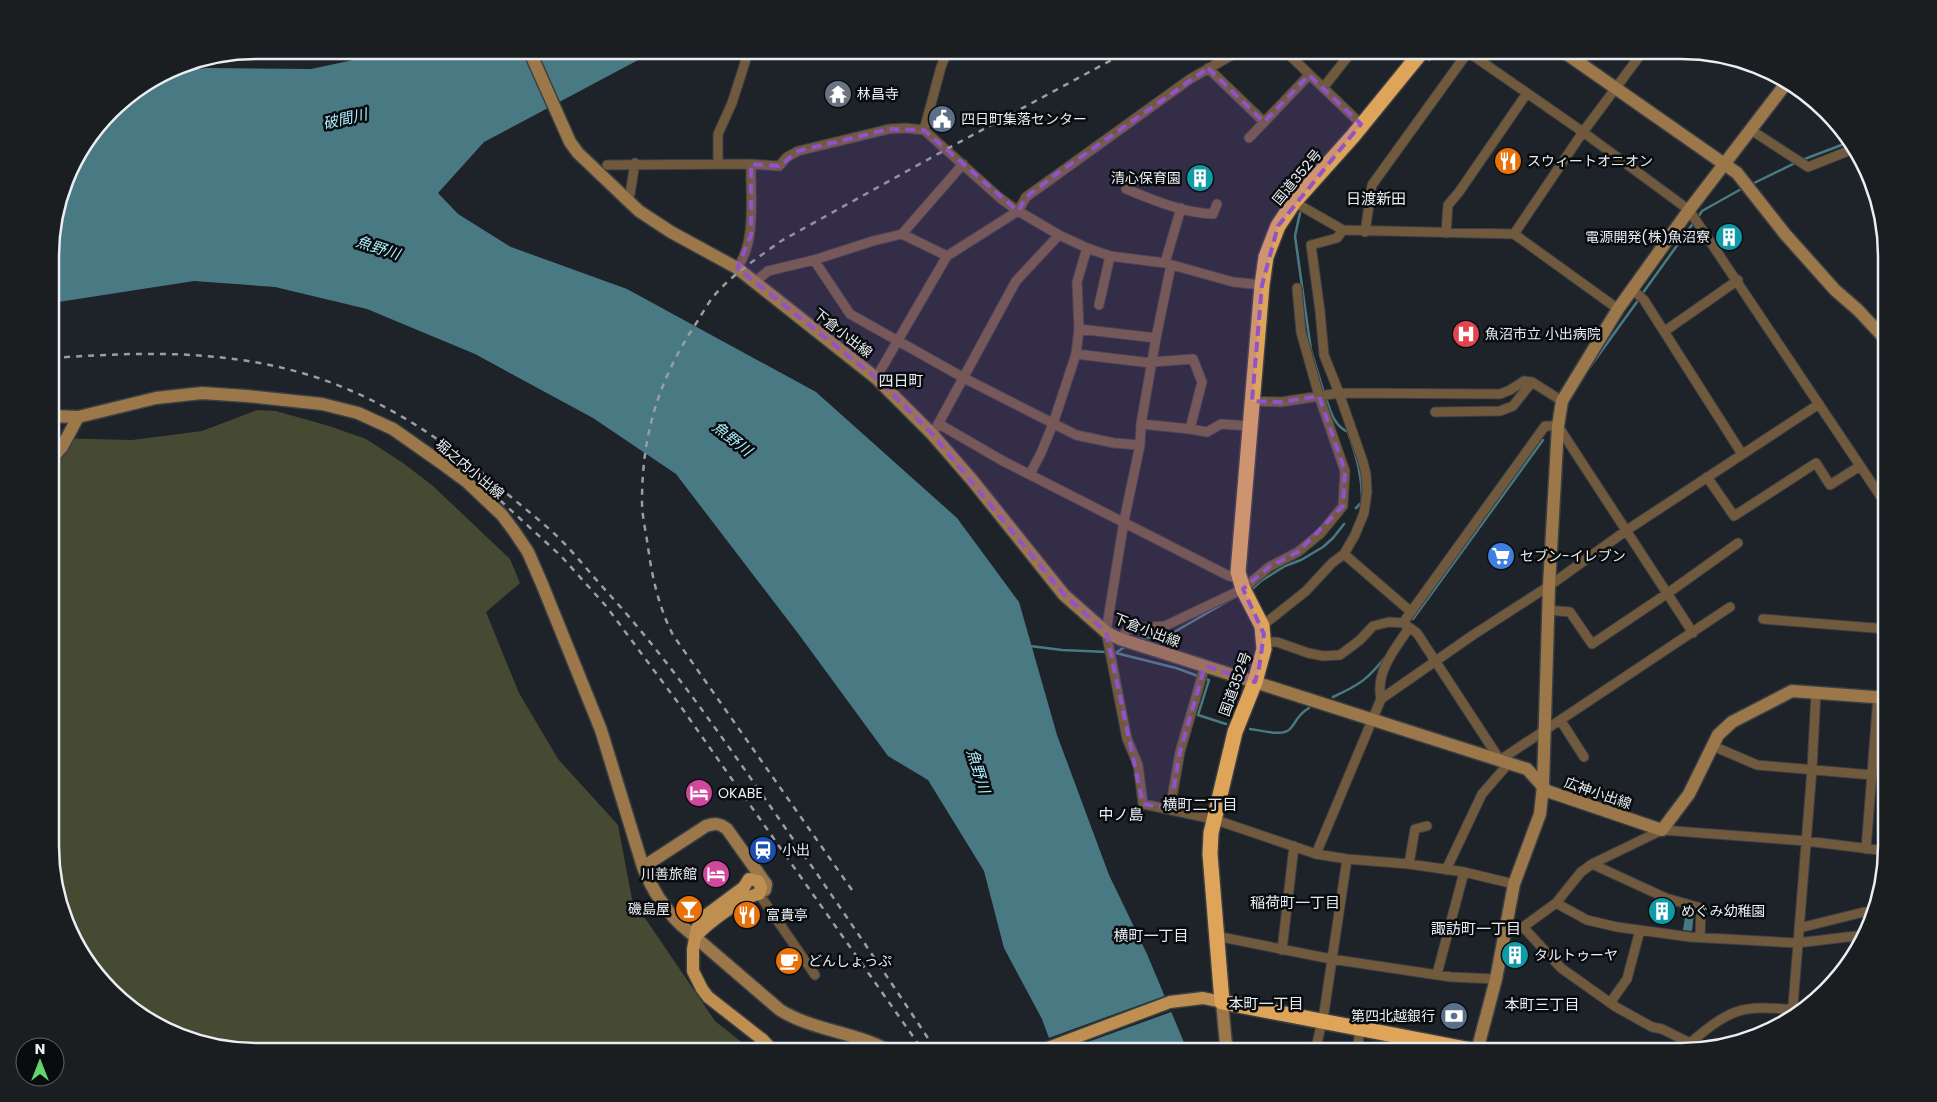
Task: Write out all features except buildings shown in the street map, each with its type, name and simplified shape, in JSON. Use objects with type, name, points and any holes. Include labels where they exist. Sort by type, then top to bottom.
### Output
[{"type":"highway","name":"国道352号","points":[[1222,1002],[1210,854],[1213,819],[1235,732],[1263,657],[1262,626],[1241,584],[1241,534],[1266,257],[1278,226],[1294,202],[1353,136],[1415,59]]},
{"type":"highway","points":[[1222,1002],[1435,1043]]},
{"type":"main road","name":"下倉小出線","points":[[534,59],[565,126],[570,142],[578,153],[640,211],[671,232],[736,268],[876,378],[936,429],[972,480],[1064,595],[1106,632],[1204,673],[1255,682]]},
{"type":"main road","points":[[1575,59],[1737,173],[1785,234],[1835,290],[1858,310],[1878,332]]},
{"type":"main road","points":[[1480,1043],[1496,979],[1514,884],[1540,814],[1543,786],[1549,586],[1558,426],[1562,401],[1618,309],[1689,210],[1783,87]]},
{"type":"main road","name":"堀之内小出線","points":[[59,416],[78,417],[156,398],[202,393],[322,404],[358,412],[393,429],[467,482],[502,515],[528,552],[604,738],[643,868],[650,886],[666,910],[789,1016],[876,1043]]},
{"type":"main road","points":[[59,450],[78,417]]},
{"type":"main road","name":"広神小出線","points":[[1255,682],[1527,769],[1547,791],[1662,830]]},
{"type":"main road","points":[[1662,830],[1689,794],[1718,735],[1732,722],[1792,691],[1878,698]]},
{"type":"main road","points":[[643,868],[706,826],[714,823],[721,824],[727,829],[766,884],[764,891],[759,894]]},
{"type":"main road","points":[[759,894],[761,887],[759,882],[754,878],[749,879],[744,887],[702,918],[692,955],[693,972],[702,989],[716,1004],[766,1043]]},
{"type":"main road","points":[[1061,1043],[1170,1002],[1203,998],[1222,1002],[1226,1043]]},
{"type":"street","points":[[718,164],[718,134],[732,103],[746,59]]},
{"type":"street","points":[[924,130],[944,59]]},
{"type":"street","points":[[876,378],[947,256],[1018,211],[1026,197],[1171,92],[1224,59]]},
{"type":"street","points":[[1293,59],[1361,124]]},
{"type":"street","points":[[1322,88],[1346,59]]},
{"type":"street","points":[[1365,232],[1372,185],[1460,59]]},
{"type":"street","points":[[1477,59],[1583,132],[1689,210],[1738,280],[1878,494]]},
{"type":"street","points":[[1514,234],[1615,86],[1637,59]]},
{"type":"street","points":[[1208,68],[1264,122]]},
{"type":"street","points":[[1249,138],[1310,75]]},
{"type":"street","points":[[1446,233],[1448,205],[1459,192],[1526,94]]},
{"type":"street","points":[[607,164],[751,164],[779,166],[787,157],[798,151],[889,129],[924,130],[1000,198],[1018,211],[1086,248],[1110,256],[1168,264],[1233,282],[1262,285]]},
{"type":"street","points":[[1751,130],[1808,167],[1848,151]]},
{"type":"street","points":[[626,198],[630,194],[635,164]]},
{"type":"street","points":[[736,268],[742,261],[751,235],[751,164]]},
{"type":"street","points":[[755,282],[768,270],[814,260],[873,241],[902,234],[963,164]]},
{"type":"street","points":[[1126,189],[1165,204],[1202,214],[1212,214],[1217,204]]},
{"type":"street","points":[[1294,202],[1343,230],[1514,234],[1618,309]]},
{"type":"street","points":[[1181,208],[1168,264],[1141,424],[1140,445],[1124,521],[1106,632],[1127,739],[1138,765],[1143,804],[1213,819],[1316,854],[1464,872],[1514,884]]},
{"type":"street","points":[[1262,626],[1306,591],[1332,563],[1344,554],[1355,535],[1364,513],[1367,492],[1366,474],[1324,355],[1311,245],[1337,238],[1343,230]]},
{"type":"street","points":[[902,234],[947,256]]},
{"type":"street","points":[[1060,235],[1016,281],[936,429],[1124,521],[1241,584]]},
{"type":"street","points":[[1030,474],[1053,424],[1076,354],[1079,328],[1077,282],[1086,248]]},
{"type":"street","points":[[1099,305],[1110,256]]},
{"type":"street","points":[[814,260],[850,314],[964,378],[1076,435],[1114,443],[1140,445]]},
{"type":"street","points":[[1665,331],[1738,280]]},
{"type":"street","points":[[1120,639],[1128,630],[1165,626],[1298,552],[1321,533],[1343,506],[1345,471],[1301,332],[1298,288]]},
{"type":"street","points":[[1633,290],[1644,300],[1665,331],[1742,454]]},
{"type":"street","points":[[1079,328],[1156,338]]},
{"type":"street","points":[[1076,354],[1151,363],[1193,358],[1202,382],[1190,430]]},
{"type":"street","points":[[1252,401],[1281,402],[1339,393],[1500,394],[1524,381],[1532,382],[1562,401]]},
{"type":"street","points":[[1436,412],[1500,411],[1512,406],[1532,382]]},
{"type":"street","points":[[1316,854],[1381,699],[1549,586],[1627,530],[1819,404]]},
{"type":"street","points":[[1141,424],[1207,432],[1221,424],[1250,426]]},
{"type":"street","points":[[1381,699],[1379,692],[1386,662],[1406,626],[1410,612],[1545,426],[1558,426],[1694,633]]},
{"type":"street","points":[[1707,477],[1734,516],[1816,463],[1830,485],[1860,466]]},
{"type":"street","points":[[1548,610],[1570,612],[1592,644],[1738,543]]},
{"type":"street","points":[[1344,554],[1410,612]]},
{"type":"street","points":[[1446,870],[1482,794],[1505,762],[1545,731],[1694,633],[1730,607]]},
{"type":"street","points":[[1763,619],[1878,628]]},
{"type":"street","points":[[1264,642],[1277,642],[1323,656],[1340,654],[1360,640],[1372,626],[1389,622],[1406,626],[1417,633],[1505,762]]},
{"type":"street","points":[[1170,809],[1180,752],[1204,673]]},
{"type":"street","points":[[1792,1009],[1812,769],[1816,692]]},
{"type":"street","points":[[1561,721],[1584,757]]},
{"type":"street","points":[[1866,849],[1872,775],[1878,733]]},
{"type":"street","points":[[1713,746],[1757,765],[1872,775]]},
{"type":"street","points":[[1409,864],[1415,829],[1427,826]]},
{"type":"street","points":[[1506,928],[1523,927],[1556,903],[1581,872],[1592,864],[1662,830],[1806,841],[1878,850]]},
{"type":"street","points":[[1282,950],[1294,846]]},
{"type":"street","points":[[1317,1043],[1347,859]]},
{"type":"street","points":[[1592,864],[1666,898],[1701,908],[1700,937]]},
{"type":"street","points":[[1437,974],[1464,872]]},
{"type":"street","points":[[759,894],[816,975]]},
{"type":"street","points":[[1556,903],[1586,920],[1640,930],[1700,937],[1797,944],[1857,935]]},
{"type":"street","points":[[1799,928],[1864,912]]},
{"type":"street","points":[[1523,927],[1560,968],[1610,1003],[1652,1027],[1662,1029],[1685,1043]]},
{"type":"street","points":[[1610,1003],[1627,979],[1640,930]]},
{"type":"street","points":[[1216,936],[1331,959],[1451,977],[1496,979]]},
{"type":"street","points":[[1695,1043],[1706,1030],[1735,1012],[1748,1009],[1786,1013]]},
{"type":"street","points":[[1358,1043],[1360,1029]]},
{"type":"highlighted area","points":[[1208,68],[1264,122],[1309,75],[1361,124],[1278,226],[1262,285],[1252,401],[1281,402],[1319,396],[1345,471],[1343,506],[1298,552],[1269,567],[1243,589],[1264,634],[1255,682],[1205,666],[1180,752],[1170,809],[1143,804],[1106,632],[1064,595],[932,434],[876,378],[737,268],[751,235],[751,164],[779,166],[798,151],[889,129],[924,130],[1018,211],[1026,197],[1055,175]]},
{"type":"green space","points":[[257,410],[276,411],[366,439],[403,463],[433,486],[510,559],[520,583],[486,612],[519,693],[558,759],[618,825],[632,899],[715,1021],[743,1043],[230,1042],[192,1033],[169,1023],[146,1010],[116,986],[92,956],[79,933],[69,910],[60,872],[59,438],[132,440],[202,431]]},
{"type":"water","points":[[358,59],[640,59],[484,142],[438,193],[458,214],[511,247],[627,289],[816,392],[957,518],[1019,602],[1057,735],[1109,875],[1147,954],[1184,1043],[1051,1043],[1042,1019],[1004,948],[984,871],[928,780],[888,756],[800,636],[676,474],[593,418],[475,354],[367,309],[275,287],[194,281],[59,302],[59,243],[65,205],[85,157],[116,116],[157,85],[190,70],[206,68],[311,69]]},
{"type":"water","points":[[1686,911],[1694,912],[1692,931],[1683,930]]},
{"type":"pier","points":[[1167,995],[1174,1011],[1085,1043],[1048,1043],[1046,1039]]},
{"type":"waterway","points":[[1802,160],[1844,144]]},
{"type":"waterway","points":[[1750,185],[1797,162]]},
{"type":"waterway","points":[[1698,217],[1702,211],[1743,188]]},
{"type":"waterway","points":[[1300,213],[1295,236],[1311,350],[1324,393]]},
{"type":"waterway","points":[[1642,294],[1694,222]]},
{"type":"waterway","points":[[1590,367],[1639,299]]},
{"type":"waterway","points":[[1326,398],[1331,414],[1336,422],[1348,432],[1356,458],[1360,475],[1362,502],[1356,508]]},
{"type":"waterway","points":[[1413,619],[1543,440]]},
{"type":"waterway","points":[[1251,590],[1261,581],[1285,566],[1301,560],[1323,547],[1344,524]]},
{"type":"waterway","points":[[1138,640],[1144,637],[1162,639],[1235,597]]},
{"type":"waterway","points":[[1030,646],[1062,650],[1107,652]]},
{"type":"waterway","points":[[1117,652],[1126,646]]},
{"type":"waterway","points":[[1112,652],[1176,668],[1209,680],[1198,715],[1226,724]]},
{"type":"waterway","points":[[1333,697],[1363,680],[1387,655]]},
{"type":"waterway","points":[[1250,729],[1282,733],[1290,729],[1302,713],[1309,708]]},
{"type":"railway","points":[[852,890],[673,635],[668,625],[654,581],[642,507],[645,453],[655,407],[672,364],[707,306],[720,289],[746,267],[781,241],[1113,59]]},
{"type":"railway","points":[[59,358],[117,354],[181,354],[245,361],[309,375],[335,384],[386,407],[433,436],[478,469],[559,538],[645,635],[708,718],[768,803],[931,1043]]},
{"type":"railway","points":[[456,460],[561,556],[606,606],[679,704],[918,1043]]},
{"type":"place","name":"林昌寺","points":[[838,94]]},
{"type":"place","name":"四日町集落センター","points":[[942,119]]},
{"type":"place","name":"スウィートオニオン","points":[[1508,161]]},
{"type":"place","name":"清心保育園","points":[[1200,178]]},
{"type":"place","name":"電源開発(株)魚沼寮","points":[[1729,237]]},
{"type":"place","name":"魚沼市立 小出病院","points":[[1466,334]]},
{"type":"place","name":"セブン-イレブン","points":[[1501,556]]},
{"type":"place","name":"OKABE","points":[[699,793]]},
{"type":"place","name":"小出","points":[[763,850]]},
{"type":"place","name":"川善旅館","points":[[716,874]]},
{"type":"place","name":"磯島屋","points":[[689,909]]},
{"type":"place","name":"めぐみ幼稚園","points":[[1662,911]]},
{"type":"place","name":"富貴亭","points":[[747,915]]},
{"type":"place","name":"タルトゥーヤ","points":[[1515,955]]},
{"type":"place","name":"どんしょっぷ","points":[[789,961]]},
{"type":"place","name":"第四北越銀行","points":[[1454,1016]]},
{"type":"district","name":"日渡新田","points":[[1376,199]]},
{"type":"district","name":"四日町","points":[[901,381]]},
{"type":"district","name":"横町二丁目","points":[[1200,805]]},
{"type":"district","name":"中ノ島","points":[[1121,815]]},
{"type":"district","name":"稲荷町一丁目","points":[[1295,903]]},
{"type":"district","name":"諏訪町一丁目","points":[[1476,929]]},
{"type":"district","name":"横町一丁目","points":[[1151,936]]},
{"type":"district","name":"本町一丁目","points":[[1266,1004]]},
{"type":"district","name":"本町三丁目","points":[[1542,1005]]},
{"type":"water label","name":"破間川","points":[[345,119]]},
{"type":"water label","name":"魚野川","points":[[378,248]]},
{"type":"water label","name":"魚野川","points":[[732,439]]},
{"type":"water label","name":"魚野川","points":[[978,771]]}]
